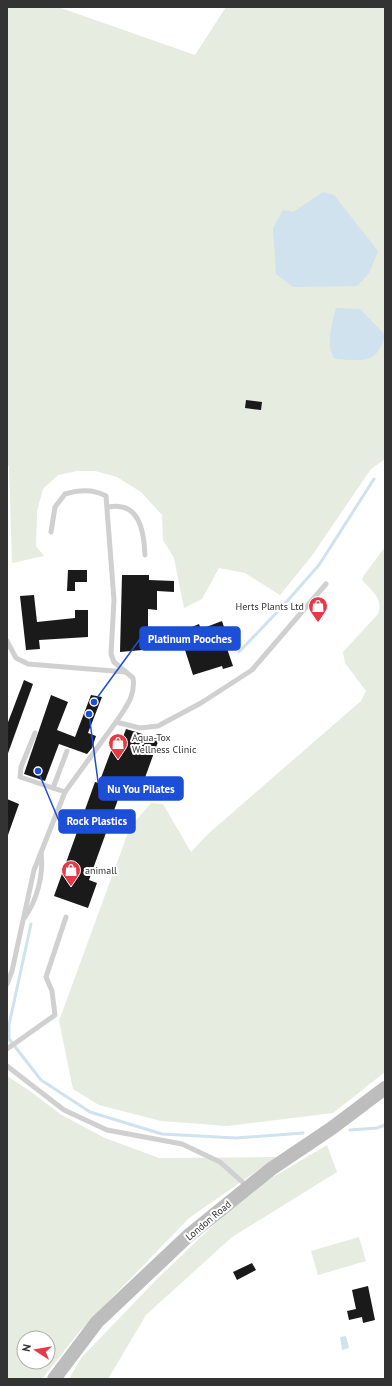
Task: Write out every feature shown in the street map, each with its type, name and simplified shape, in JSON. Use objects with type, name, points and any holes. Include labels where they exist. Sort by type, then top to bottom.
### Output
[{"type":"main road","name":"London Road","points":[[54,1379],[97,1322],[183,1241],[271,1169],[332,1128],[385,1088]]},
{"type":"lane","points":[[7,984],[12,971],[34,870],[65,792],[116,722],[131,698],[134,688],[133,678],[114,662],[111,654],[114,600],[106,496],[90,491],[65,494],[54,507],[51,532]]},
{"type":"lane","points":[[108,507],[118,505],[124,506],[137,518],[142,529],[146,554]]},
{"type":"lane","points":[[116,722],[140,728],[158,726],[201,703],[252,670],[326,584]]},
{"type":"lane","points":[[7,641],[16,658],[28,664],[127,672]]},
{"type":"lane","points":[[35,733],[21,767],[20,777],[65,792]]},
{"type":"lane","points":[[53,788],[67,751]]},
{"type":"lane","points":[[7,1049],[54,1015],[52,991],[46,977],[66,917]]},
{"type":"lane","points":[[7,1066],[64,1110],[106,1130],[182,1144],[220,1162],[248,1187]]},
{"type":"shaded area","points":[[7,7],[58,7],[195,55],[226,7],[385,7],[385,459],[371,469],[311,557],[280,595],[245,573],[219,568],[202,599],[184,608],[174,558],[163,540],[162,515],[141,492],[117,477],[95,471],[77,471],[58,475],[43,489],[37,511],[36,546],[44,556],[12,563],[9,466],[7,466]]},
{"type":"shaded area","points":[[385,547],[385,1072],[333,1113],[227,1126],[161,1121],[99,1105],[73,1089],[59,1021],[130,827],[151,803],[163,804],[191,852],[209,833],[361,701],[366,691],[345,663],[343,652],[378,614],[378,599],[373,591],[362,580],[364,575]]},
{"type":"shaded area","points":[[7,1076],[30,1091],[60,1114],[105,1138],[159,1158],[277,1157],[189,1218],[79,1332],[56,1361],[56,1330],[16,1330],[16,1370],[49,1370],[42,1379],[7,1379]]},
{"type":"shaded area","points":[[327,1145],[337,1172],[232,1237],[146,1315],[108,1379],[69,1379],[81,1358],[158,1278],[222,1217],[263,1183]]},
{"type":"shaded area","points":[[359,1237],[366,1261],[318,1275],[311,1251]]},
{"type":"water","points":[[323,192],[334,195],[378,251],[369,273],[357,286],[293,287],[276,274],[273,228],[283,210],[293,212]]},
{"type":"water","points":[[336,308],[360,309],[385,335],[382,345],[373,356],[360,360],[335,359],[330,348],[330,334]]},
{"type":"water","points":[[346,1336],[349,1348],[342,1350],[340,1337]]},
{"type":"building","points":[[246,400],[262,402],[261,410],[245,408]]},
{"type":"building","points":[[68,570],[87,570],[87,582],[75,582],[75,591],[67,591]]},
{"type":"building","points":[[122,575],[149,575],[149,580],[174,581],[174,592],[157,591],[157,610],[148,609],[148,641],[154,641],[154,649],[120,652]]},
{"type":"building","points":[[34,595],[37,622],[75,618],[75,610],[88,610],[88,637],[39,640],[40,649],[26,650],[20,596]]},
{"type":"building","points":[[222,621],[225,630],[221,631],[233,666],[223,669],[222,666],[193,675],[185,650],[193,647],[187,629],[199,624],[201,629]]},
{"type":"building","points":[[24,680],[33,684],[7,756],[7,725]]},
{"type":"building","points":[[51,695],[68,702],[57,730],[75,737],[91,695],[102,697],[88,733],[96,736],[92,748],[87,754],[59,744],[45,781],[24,774]]},
{"type":"building","points":[[126,729],[159,739],[142,786],[125,780],[89,880],[97,883],[88,908],[54,896],[95,782],[99,783],[114,743],[120,745]]},
{"type":"building","points":[[7,799],[19,804],[8,835],[7,835]]},
{"type":"building","points":[[252,1263],[256,1270],[237,1280],[233,1272]]},
{"type":"building","points":[[368,1286],[375,1320],[363,1323],[362,1317],[349,1320],[347,1311],[356,1309],[352,1290]]},
{"type":"waterway","points":[[239,652],[319,565],[374,479]]},
{"type":"waterway","points":[[31,924],[9,1025],[9,1039],[41,1080],[90,1112],[162,1134],[236,1138],[303,1133]]},
{"type":"waterway","points":[[350,1130],[377,1128],[385,1125]]},
{"type":"place","name":"Herts Plants Ltd","points":[[318,623]]},
{"type":"place","name":"Platinum Pooches","points":[[94,702]]},
{"type":"place","name":"Nu You Pilates","points":[[89,714]]},
{"type":"place","name":"Aqua-Tox Wellness Clinic","points":[[118,760]]},
{"type":"place","name":"Rock Plastics","points":[[38,771]]},
{"type":"place","name":"animall","points":[[71,887]]}]
